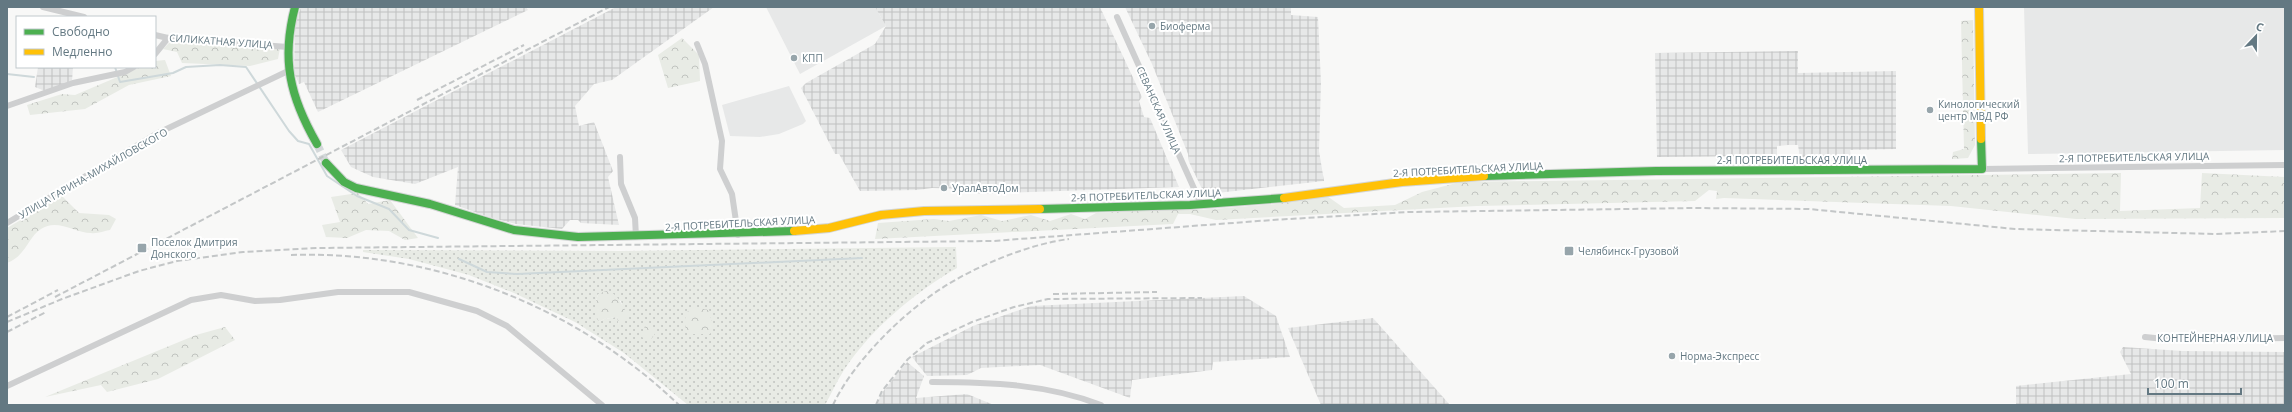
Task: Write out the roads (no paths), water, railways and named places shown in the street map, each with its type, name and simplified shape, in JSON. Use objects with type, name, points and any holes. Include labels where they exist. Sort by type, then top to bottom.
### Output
[{"type":"street","points":[[43,7],[80,16]]},
{"type":"street","points":[[295,7],[288,47],[288,71],[299,110],[317,144]]},
{"type":"street","points":[[1979,7],[1982,169]]},
{"type":"street","name":"СЕВАНСКАЯ УЛИЦА","points":[[1116,17],[1201,204]]},
{"type":"street","name":"СИЛИКАТНАЯ УЛИЦА","points":[[156,35],[168,38],[288,47]]},
{"type":"street","points":[[156,53],[168,38]]},
{"type":"street","points":[[697,44],[704,64],[722,141],[720,169],[732,194],[738,235]]},
{"type":"street","points":[[7,106],[73,83],[125,72],[132,68]]},
{"type":"street","name":"УЛИЦА ГАРИНА-МИХАЙЛОВСКОГО","points":[[7,224],[156,134],[288,71]]},
{"type":"street","points":[[620,157],[621,184],[635,218],[636,237]]},
{"type":"street","name":"2-Я ПОТРЕБИТЕЛЬСКАЯ УЛИЦА","points":[[326,163],[344,182],[356,188],[430,204],[514,230],[578,237],[738,235],[829,228],[881,215],[924,211],[1201,204],[1278,199],[1386,184],[1508,175],[1689,170],[1982,169],[2285,165]]},
{"type":"street","points":[[7,386],[191,300],[221,295],[255,301],[280,300],[338,292],[409,292],[477,311],[507,326],[599,404]]},
{"type":"street","name":"КОНТЕЙНЕРНАЯ УЛИЦА","points":[[2145,337],[2174,340],[2285,338]]},
{"type":"street","points":[[932,382],[990,382],[1041,388],[1065,392],[1102,405]]},
{"type":"waterway","points":[[115,68],[120,82],[173,73],[186,67],[220,65],[246,67],[289,131],[298,141],[309,144],[327,176],[357,196],[389,209],[409,230],[438,238]]},
{"type":"waterway","points":[[7,74],[34,77]]},
{"type":"waterway","points":[[459,259],[487,272],[517,274],[862,258]]},
{"type":"tunnel","points":[[317,144],[326,163]]},
{"type":"railway","points":[[55,297],[609,7]]},
{"type":"railway","points":[[417,100],[524,45]]},
{"type":"railway","points":[[7,322],[62,299],[139,271],[177,261],[243,252],[317,248],[993,241],[1272,220],[1409,212],[1695,208],[1809,209],[2015,229],[2215,234],[2285,231]]},
{"type":"railway","points":[[833,405],[853,372],[880,340],[927,298],[956,280],[1003,257],[1037,246],[1069,239]]},
{"type":"railway","points":[[291,255],[344,256],[397,263],[449,274],[500,291],[549,313],[595,340],[639,370],[679,405]]},
{"type":"railway","points":[[7,317],[58,290]]},
{"type":"railway","points":[[1053,294],[1157,292]]},
{"type":"railway","points":[[876,405],[882,391],[908,359],[927,343],[972,322],[1014,307],[1048,299],[1202,298]]},
{"type":"railway","points":[[7,332],[46,312]]},
{"type":"place","name":"Биоферма","points":[[1152,26]]},
{"type":"place","name":"КПП","points":[[794,58]]},
{"type":"place","name":"Кинологический центр МВД РФ","points":[[1930,110]]},
{"type":"place","name":"УралАвтоДом","points":[[944,188]]},
{"type":"place","name":"Поселок Дмитрия Донского","points":[[142,248]]},
{"type":"place","name":"Челябинск-Грузовой","points":[[1569,251]]},
{"type":"place","name":"Норма-Экспресс","points":[[1672,356]]}]
